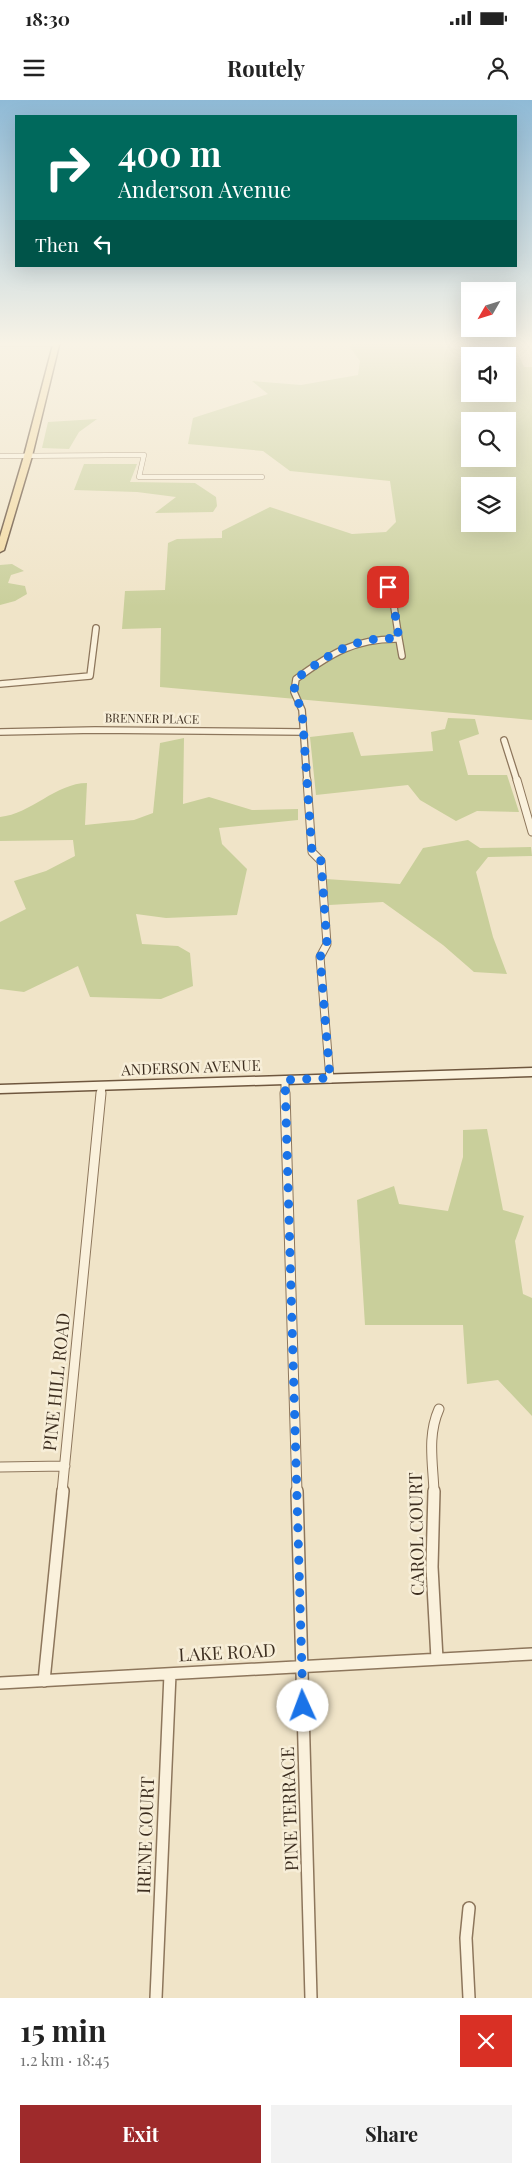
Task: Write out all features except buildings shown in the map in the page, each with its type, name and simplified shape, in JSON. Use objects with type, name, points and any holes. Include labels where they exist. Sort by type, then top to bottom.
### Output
[{"type":"main road","points":[[0,550],[34,430]]},
{"type":"main road","name":"ANDERSON AVENUE","points":[[0,1090],[532,1072]]},
{"type":"street","points":[[0,456],[144,455],[139,477],[262,477]]},
{"type":"street","points":[[388,587],[394,607],[402,656]]},
{"type":"street","points":[[0,684],[90,676],[96,628]]},
{"type":"street","points":[[330,1078],[320,957],[327,944],[321,861],[312,852],[302,710],[296,702],[294,686],[296,679],[309,669],[350,644],[381,637],[399,639]]},
{"type":"street","name":"BRENNER PLACE","points":[[0,732],[95,730],[303,732]]},
{"type":"street","points":[[504,740],[532,832]]},
{"type":"street","name":"PINE TERRACE","points":[[285,1080],[311,1998]]},
{"type":"street","name":"PINE HILL ROAD","points":[[44,1681],[102,1086]]},
{"type":"street","name":"CAROL COURT","points":[[437,1659],[432,1567],[434,1491],[431,1439],[433,1423],[439,1409]]},
{"type":"street","points":[[0,1467],[65,1466]]},
{"type":"street","name":"LAKE ROAD","points":[[0,1683],[532,1654]]},
{"type":"street","name":"IRENE COURT","points":[[156,1998],[170,1674]]},
{"type":"street","points":[[469,1908],[466,1938],[470,1998]]},
{"type":"green space","points":[[46,430],[82,430],[69,449],[42,448]]},
{"type":"green space","points":[[191,430],[461,430],[461,467],[516,467],[516,430],[532,430],[532,720],[160,687],[161,628],[122,629],[125,591],[165,590],[168,543],[177,539],[222,538],[222,531],[270,507],[352,534],[386,532],[396,522],[390,481],[290,471],[263,451],[188,444]]},
{"type":"green space","points":[[84,464],[137,464],[130,482],[195,483],[216,497],[217,506],[213,512],[155,513],[176,497],[137,492],[74,490]]},
{"type":"green space","points":[[12,564],[24,571],[11,575],[8,583],[25,586],[27,594],[15,601],[0,605],[0,565]]},
{"type":"green space","points":[[448,718],[475,719],[479,734],[459,741],[468,775],[507,775],[519,812],[477,811],[456,821],[420,800],[408,785],[316,795],[310,737],[353,732],[361,756],[433,751],[431,732],[445,729]]},
{"type":"green space","points":[[184,738],[183,804],[209,797],[252,810],[298,809],[298,820],[219,828],[222,844],[247,869],[237,915],[166,918],[136,914],[142,944],[178,946],[190,953],[193,986],[161,999],[90,997],[78,966],[24,992],[0,989],[0,922],[26,909],[14,881],[46,871],[75,856],[73,840],[0,841],[0,817],[11,815],[65,788],[87,783],[85,825],[134,820],[153,813],[160,743]]},
{"type":"green space","points":[[468,840],[480,848],[531,847],[532,856],[488,857],[476,872],[493,937],[507,974],[474,972],[443,945],[383,902],[329,905],[326,879],[400,884],[423,848]]},
{"type":"green space","points":[[487,1129],[503,1210],[524,1216],[515,1241],[523,1294],[532,1298],[532,1416],[498,1380],[467,1384],[463,1325],[365,1325],[357,1200],[394,1186],[399,1204],[448,1211],[463,1157],[463,1130]]},
{"type":"route","points":[[303,1706],[285,1080],[330,1078],[320,957],[327,944],[321,861],[312,852],[302,710],[296,702],[294,686],[296,679],[309,669],[350,644],[381,637],[399,639],[394,607],[388,587]]}]
